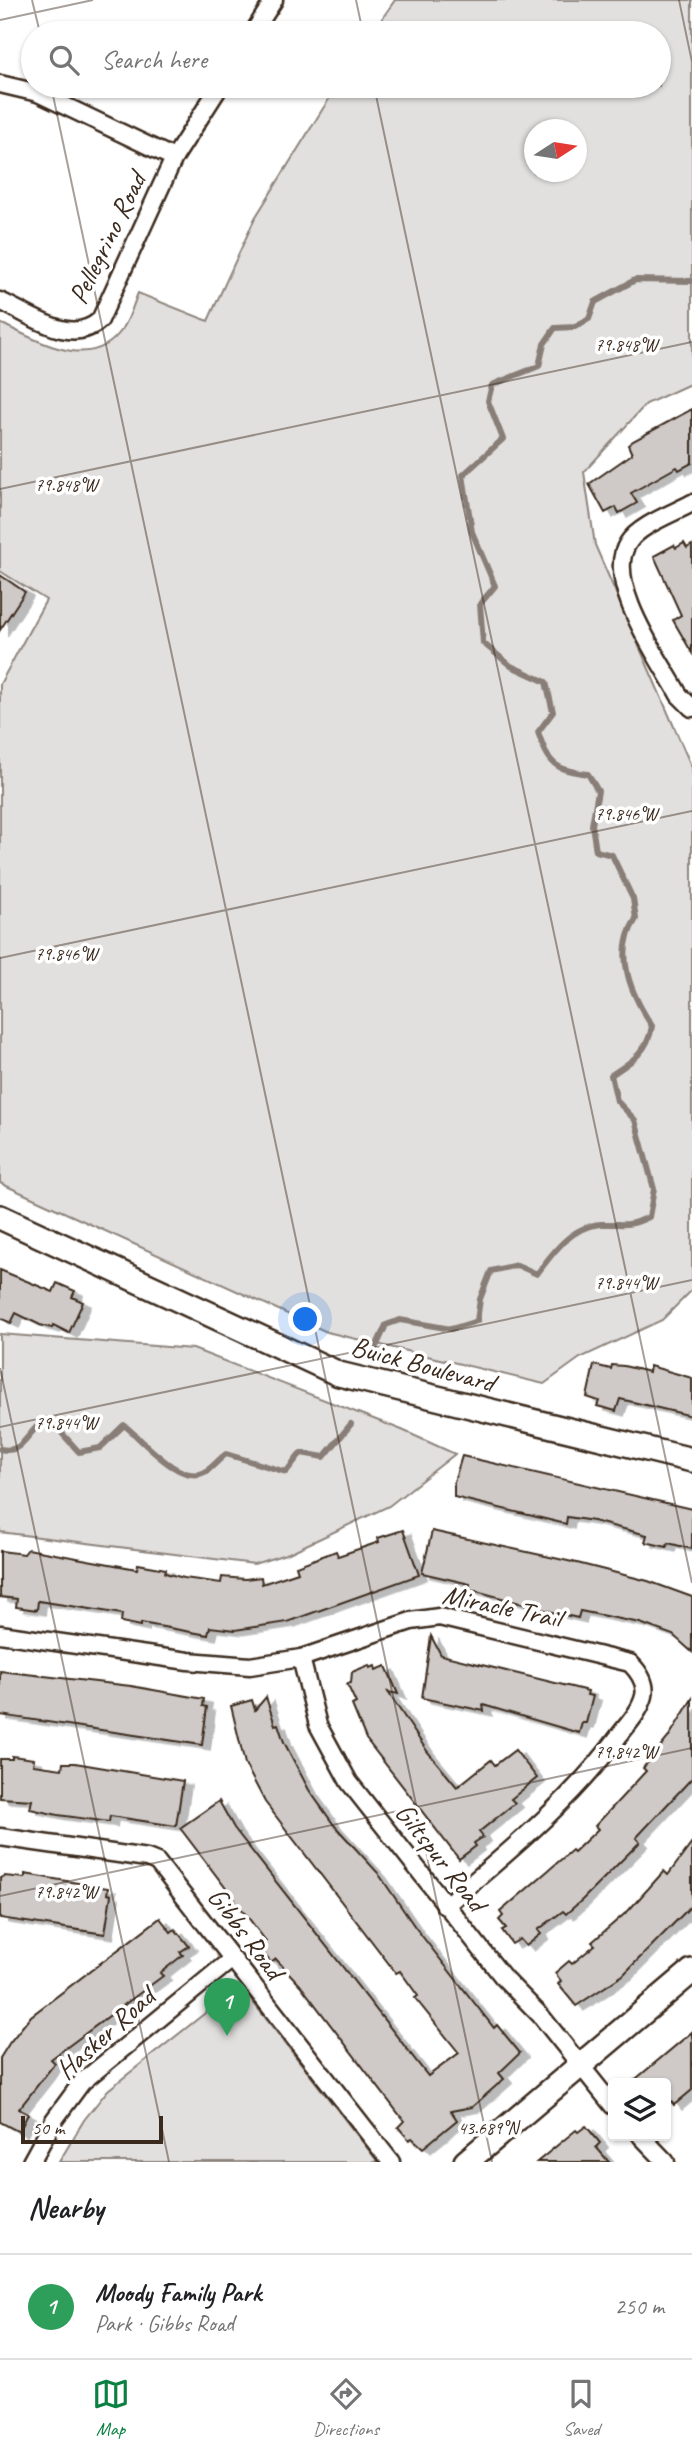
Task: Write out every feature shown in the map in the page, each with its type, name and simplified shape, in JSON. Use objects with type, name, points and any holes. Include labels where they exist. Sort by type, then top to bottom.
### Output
[{"type":"street","points":[[261,21],[274,0]]},
{"type":"street","points":[[0,84],[21,89]]},
{"type":"street","points":[[48,98],[174,158]]},
{"type":"street","name":"Pellegrino Road","points":[[0,301],[69,333],[92,328],[100,320],[174,158],[212,98]]},
{"type":"street","points":[[692,503],[629,541],[621,560],[628,598],[679,695],[692,708]]},
{"type":"street","name":"Buick Boulevard","points":[[0,1217],[339,1374],[401,1392],[692,1460]]},
{"type":"street","name":"Miracle Trail","points":[[0,1634],[224,1665],[263,1665],[301,1658],[411,1621],[439,1617],[630,1663],[640,1673],[645,1695],[637,1713],[597,1765],[552,1813],[445,1906]]},
{"type":"street","name":"Giltspur Road","points":[[301,1658],[318,1725],[349,1782],[445,1906],[608,2100]]},
{"type":"street","name":"Gibbs Road","points":[[0,1837],[148,1858],[157,1862],[391,2162]]},
{"type":"street","name":"Hasker Road","points":[[31,2162],[54,2120],[82,2082],[232,1959]]},
{"type":"street","points":[[466,2162],[692,1970]]},
{"type":"street","points":[[646,2141],[666,2162]]},
{"type":"shaded area","points":[[395,0],[692,0],[692,383],[646,404],[584,472],[595,545],[692,768],[692,1290],[662,1320],[580,1358],[544,1384],[327,1332],[0,1183],[0,684],[46,600],[0,571],[0,323],[30,338],[80,352],[96,349],[110,342],[130,316],[138,293],[208,321],[255,218],[330,98],[671,98],[671,21],[380,21]]},
{"type":"shaded area","points":[[0,1334],[193,1349],[402,1430],[455,1454],[389,1506],[289,1553],[254,1564],[0,1532]]},
{"type":"shaded area","points":[[238,1987],[245,1992],[378,2162],[59,2162],[84,2120],[108,2090]]},
{"type":"building","points":[[692,409],[692,463],[679,470],[677,467],[631,493],[637,503],[619,513],[616,507],[605,513],[589,484],[632,454],[628,445],[633,441]]},
{"type":"building","points":[[684,543],[687,548],[692,545],[692,653],[673,620],[681,615],[654,556],[674,545],[676,548]]},
{"type":"building","points":[[0,575],[25,592],[0,630]]},
{"type":"building","points":[[0,1270],[53,1292],[57,1283],[75,1291],[72,1297],[83,1302],[69,1333],[53,1325],[52,1328],[40,1325],[16,1313],[11,1323],[0,1318]]},
{"type":"building","points":[[594,1365],[611,1369],[612,1365],[624,1366],[649,1372],[650,1366],[692,1378],[692,1416],[620,1399],[616,1411],[597,1406],[599,1401],[587,1397]]},
{"type":"building","points":[[462,1456],[692,1509],[692,1549],[668,1543],[667,1547],[645,1542],[647,1535],[593,1521],[567,1517],[566,1524],[454,1497],[454,1482]]},
{"type":"building","points":[[403,1530],[419,1575],[287,1622],[235,1630],[210,1627],[208,1635],[121,1622],[122,1614],[38,1601],[37,1610],[16,1607],[17,1599],[0,1597],[0,1551],[24,1554],[28,1549],[137,1569],[138,1564],[166,1569],[165,1573],[184,1578],[221,1583],[222,1577],[261,1577],[262,1584],[298,1572],[296,1566],[336,1551],[338,1556],[379,1542],[378,1538]]},
{"type":"building","points":[[432,1531],[648,1581],[692,1597],[692,1652],[673,1635],[640,1623],[580,1611],[578,1618],[469,1589],[470,1584],[422,1573]]},
{"type":"building","points":[[431,1636],[441,1655],[588,1691],[587,1695],[593,1696],[586,1723],[582,1723],[579,1733],[483,1705],[484,1711],[422,1698]]},
{"type":"building","points":[[369,1665],[370,1668],[375,1666],[376,1670],[386,1666],[398,1694],[388,1692],[427,1751],[457,1787],[491,1760],[495,1765],[515,1750],[537,1778],[511,1799],[515,1803],[479,1832],[483,1837],[459,1859],[366,1739],[352,1705],[356,1703],[347,1684],[351,1683],[352,1672]]},
{"type":"building","points":[[0,1671],[131,1686],[204,1699],[203,1706],[207,1707],[202,1745],[0,1715]]},
{"type":"building","points":[[266,1697],[275,1725],[278,1724],[284,1742],[309,1790],[334,1825],[378,1873],[415,1927],[494,2028],[497,2025],[520,2053],[499,2073],[504,2079],[472,2107],[451,2111],[457,2120],[423,2148],[412,2138],[409,2140],[398,2127],[404,2121],[300,1985],[276,1959],[271,1963],[259,1947],[266,1941],[180,1828],[219,1801],[234,1828],[428,2076],[459,2053],[415,1998],[418,1996],[400,1971],[396,1973],[265,1802],[245,1764],[231,1706],[252,1700],[255,1710]]},
{"type":"building","points":[[692,1699],[692,1778],[636,1838],[640,1842],[582,1900],[566,1914],[563,1911],[538,1930],[541,1934],[526,1946],[520,1939],[512,1944],[502,1930],[506,1928],[499,1920],[503,1916],[500,1912],[598,1829],[595,1826],[646,1771],[643,1768],[668,1738]]},
{"type":"building","points":[[12,1756],[34,1759],[33,1765],[62,1769],[63,1763],[75,1763],[183,1781],[176,1826],[110,1816],[109,1822],[58,1815],[30,1809],[32,1800],[0,1798],[0,1759],[12,1759]]},
{"type":"building","points":[[692,1843],[692,1905],[623,1975],[576,2006],[558,1984],[561,1981],[555,1973],[569,1961],[572,1964],[595,1945],[592,1942],[629,1910],[664,1871],[668,1875]]},
{"type":"building","points":[[25,1874],[108,1888],[107,1894],[111,1895],[105,1934],[0,1918],[0,1878],[25,1878]]},
{"type":"building","points":[[160,1918],[171,1932],[175,1929],[189,1946],[180,1952],[183,1955],[160,1973],[163,1976],[51,2059],[55,2063],[19,2109],[28,2114],[19,2132],[0,2122],[0,2058],[10,2042],[31,2016]]},
{"type":"building","points":[[692,2032],[692,2090],[674,2105],[671,2101],[671,2078],[637,2078]]},
{"type":"building","points":[[586,2126],[600,2143],[596,2147],[609,2162],[537,2162],[576,2130],[578,2132]]},
{"type":"waterway","points":[[376,1347],[386,1325],[400,1320],[451,1329],[477,1321],[480,1299],[491,1271],[517,1265],[537,1274],[557,1249],[581,1230],[601,1224],[630,1224],[649,1217],[654,1189],[635,1120],[617,1101],[611,1075],[643,1050],[652,1026],[637,1001],[625,960],[629,932],[636,919],[633,899],[612,855],[596,851],[592,825],[598,791],[588,774],[554,764],[542,743],[538,732],[553,712],[546,682],[511,666],[483,643],[480,604],[495,586],[472,532],[463,475],[503,439],[488,401],[492,385],[539,366],[544,344],[555,328],[575,327],[589,319],[595,302],[635,280],[692,281]]},
{"type":"waterway","points":[[0,1449],[9,1450],[21,1445],[35,1428],[49,1419],[79,1452],[100,1448],[124,1425],[162,1459],[184,1473],[195,1475],[205,1472],[226,1454],[286,1472],[301,1453],[324,1457],[351,1424]]},
{"type":"place","name":"Moody Family Park","points":[[227,2036]]}]
